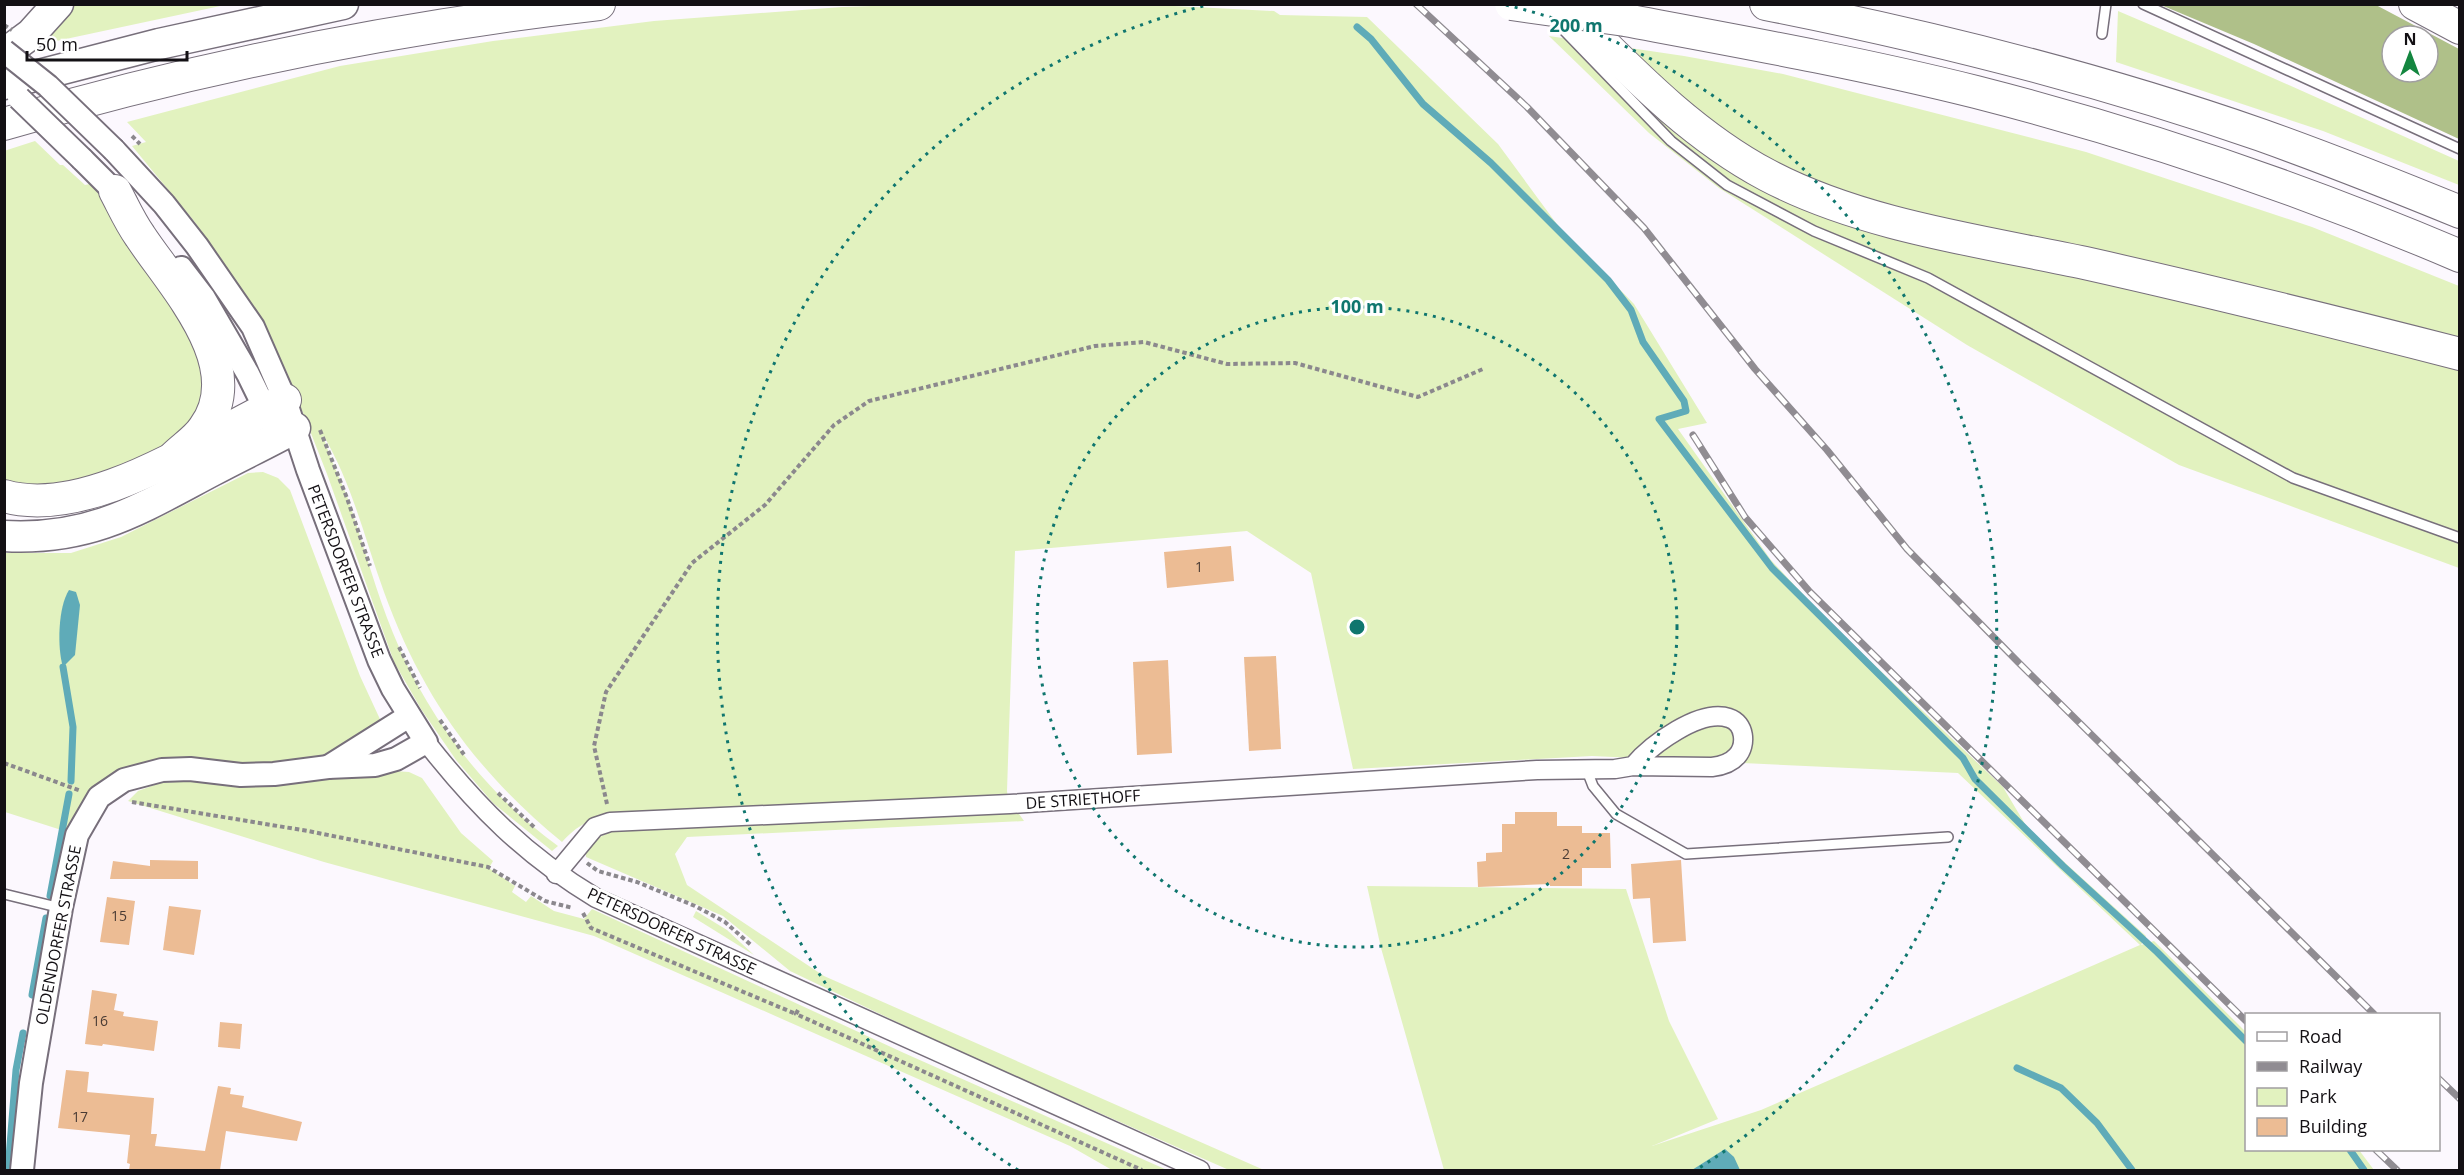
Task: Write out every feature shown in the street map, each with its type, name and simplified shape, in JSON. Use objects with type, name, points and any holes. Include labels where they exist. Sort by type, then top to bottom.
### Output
[{"type":"highway","points":[[4,53],[31,34],[58,4]]},
{"type":"highway","points":[[4,86],[159,44],[344,4]]},
{"type":"highway","points":[[4,124],[167,81],[329,46],[598,4]]},
{"type":"highway","points":[[1511,4],[1625,20],[1860,65],[1976,92],[2207,161],[2316,199],[2460,256]]},
{"type":"highway","points":[[1563,4],[1668,106],[1716,143],[1767,175],[1820,199],[1887,220],[2140,275],[2460,354]]},
{"type":"highway","points":[[1766,4],[1855,22],[1974,51],[2158,102],[2292,147],[2460,212]]},
{"type":"highway","points":[[2415,4],[2460,28]]},
{"type":"highway","points":[[4,134],[53,110]]},
{"type":"highway","points":[[115,191],[138,234],[199,321],[216,357],[218,379],[212,412],[205,428],[174,457]]},
{"type":"highway","points":[[4,496],[17,500],[55,500],[105,490],[209,442],[281,419]]},
{"type":"highway","points":[[4,536],[63,534],[104,525],[141,508],[281,419]]},
{"type":"street","name":"PETERSDORFER STRASSE","points":[[4,53],[48,86],[114,150],[164,204],[217,274],[252,327],[281,419]]},
{"type":"street","name":"PETERSDORFER STRASSE","points":[[4,86],[115,191],[167,249],[204,298],[248,374],[281,419],[306,466],[379,660],[409,716],[426,742],[496,822],[556,874],[626,913],[1200,1170]]},
{"type":"street","name":"OLDENDORFER STRASSE","points":[[328,767],[409,716]]},
{"type":"street","name":"DE STRIETHOFF","points":[[556,874],[595,826],[610,822],[1010,804],[1586,768],[1724,766],[1737,756],[1744,742],[1742,728],[1731,718],[1718,716],[1703,718],[1685,726],[1646,752],[1633,766]]},
{"type":"street","name":"OLDENDORFER STRASSE","points":[[22,1170],[31,1083],[61,908],[77,835],[99,797],[124,780],[162,770],[190,769],[241,775],[375,765],[396,759],[426,742]]},
{"type":"lane","points":[[1539,4],[1671,141],[1727,184],[1814,231],[1928,278],[2293,478],[2460,538]]},
{"type":"lane","points":[[2102,34],[2106,4]]},
{"type":"lane","points":[[2143,4],[2460,149]]},
{"type":"lane","points":[[1586,768],[1593,786],[1616,814],[1686,854],[1948,837]]},
{"type":"lane","points":[[4,894],[61,908]]},
{"type":"path","points":[[610,822],[594,746],[606,692],[692,563],[765,505],[834,425],[869,401],[1095,346],[1144,342],[1227,364],[1295,363],[1418,398],[1483,369]]},
{"type":"path","points":[[434,711],[470,763]]},
{"type":"path","points":[[4,763],[99,797],[308,831],[488,867],[545,901],[582,910],[591,928],[796,1014],[1142,1170]]},
{"type":"path","points":[[493,788],[536,829]]},
{"type":"path","points":[[572,853],[598,871],[637,882],[695,906],[725,922],[761,953]]},
{"type":"path","points":[[796,1014],[805,993]]},
{"type":"green space","points":[[929,4],[1155,5],[1274,11],[1280,15],[1367,17],[1498,144],[1559,227],[1634,304],[1707,423],[1678,429],[1771,560],[1826,619],[2003,787],[2028,829],[2146,936],[2141,945],[2154,941],[2245,1031],[2245,1151],[2360,1151],[2374,1170],[1444,1170],[1381,948],[1367,886],[1626,889],[1669,1021],[1718,1119],[1652,1146],[1761,1110],[2140,945],[1958,773],[1592,756],[1353,769],[1311,573],[1247,531],[1015,551],[1008,798],[605,816],[581,826],[562,842],[503,788],[455,730],[434,699],[399,630],[350,492],[323,435],[348,499],[393,633],[423,694],[461,751],[483,778],[506,802],[558,846],[552,851],[493,803],[456,760],[421,709],[394,662],[327,474],[286,370],[220,257],[194,221],[132,146],[146,142],[127,122],[340,66],[493,41],[654,21],[842,7]]},
{"type":"green space","points":[[68,5],[225,5],[47,43],[39,37]]},
{"type":"green space","points":[[2161,5],[2376,5],[2412,24],[2380,24],[2380,84],[2440,84],[2440,39],[2459,49],[2459,139],[2254,44]]},
{"type":"green space","points":[[2118,11],[2459,161],[2459,185],[2323,131],[2116,62]]},
{"type":"green space","points":[[1549,36],[1684,56],[1783,74],[2086,152],[2312,227],[2459,286],[2459,568],[2179,465],[1967,345],[1719,188],[1649,133]]},
{"type":"green space","points":[[35,141],[85,185],[94,183],[102,200],[194,329],[206,392],[181,439],[82,485],[37,490],[5,484],[4,151]]},
{"type":"green space","points":[[263,472],[278,478],[290,490],[360,676],[385,730],[328,767],[124,780],[77,835],[5,812],[5,553],[71,553],[121,537],[248,473]]},
{"type":"green space","points":[[394,771],[409,772],[422,778],[461,833],[493,861],[489,868],[515,886],[512,892],[526,902],[531,896],[554,911],[584,919],[592,909],[904,1053],[1167,1170],[1112,1170],[1070,1146],[594,936],[324,862],[128,801],[138,791],[160,783],[189,781],[275,783]]},
{"type":"green space","points":[[1017,811],[1024,821],[687,837],[675,854],[687,885],[824,976],[1264,1170],[1229,1170],[943,1044],[790,971],[723,916],[586,857],[592,843],[616,830]]},
{"type":"green space","points":[[696,911],[727,930],[754,955],[693,917]]},
{"type":"water","points":[[69,590],[76,592],[80,605],[75,655],[63,667],[60,628],[65,597]]},
{"type":"water","points":[[1725,1149],[1734,1157],[1740,1170],[1692,1170]]},
{"type":"building","points":[[1231,546],[1234,581],[1167,588],[1164,552]]},
{"type":"building","points":[[1276,656],[1281,749],[1249,751],[1244,657]]},
{"type":"building","points":[[1168,660],[1172,753],[1137,755],[1133,662]]},
{"type":"building","points":[[1515,812],[1557,812],[1557,826],[1582,826],[1582,833],[1610,833],[1611,868],[1582,868],[1582,886],[1550,886],[1550,884],[1478,887],[1477,862],[1486,861],[1486,853],[1502,852],[1502,824],[1515,824]]},
{"type":"building","points":[[150,860],[198,861],[198,879],[110,879],[113,861],[150,866]]},
{"type":"building","points":[[1681,860],[1686,941],[1653,943],[1650,898],[1633,899],[1631,864]]},
{"type":"building","points":[[107,897],[135,901],[129,945],[100,942]]},
{"type":"building","points":[[169,906],[201,910],[194,955],[163,950]]},
{"type":"building","points":[[92,990],[117,994],[114,1010],[124,1012],[123,1016],[158,1021],[154,1051],[103,1044],[102,1046],[85,1044]]},
{"type":"building","points":[[220,1022],[242,1024],[240,1049],[218,1047]]},
{"type":"building","points":[[66,1070],[89,1072],[87,1092],[154,1098],[151,1134],[157,1134],[155,1146],[205,1151],[218,1086],[231,1088],[230,1094],[244,1096],[242,1107],[302,1122],[297,1141],[226,1131],[220,1170],[129,1170],[130,1164],[127,1163],[130,1135],[58,1128]]},
{"type":"waterway","points":[[1357,27],[1371,39],[1423,104],[1491,163],[1608,280],[1631,310],[1643,342],[1684,401],[1686,411],[1659,419],[1772,568],[1963,758],[1975,779],[2063,866],[2157,952],[2245,1040]]},
{"type":"waterway","points":[[63,667],[73,727],[71,781]]},
{"type":"waterway","points":[[50,896],[69,794]]},
{"type":"waterway","points":[[32,995],[46,918]]},
{"type":"waterway","points":[[8,1170],[16,1070],[23,1033]]},
{"type":"waterway","points":[[2017,1068],[2061,1088],[2097,1123],[2132,1170]]},
{"type":"waterway","points":[[2351,1151],[2364,1170]]},
{"type":"railway","points":[[1416,4],[1527,107],[1644,228],[1755,369],[1827,450],[1907,549],[2373,1013]]},
{"type":"railway","points":[[1693,435],[1745,517],[1810,592],[2245,1020]]},
{"type":"railway","points":[[2440,1080],[2460,1099]]},
{"type":"railway","points":[[2377,1151],[2397,1170]]}]
